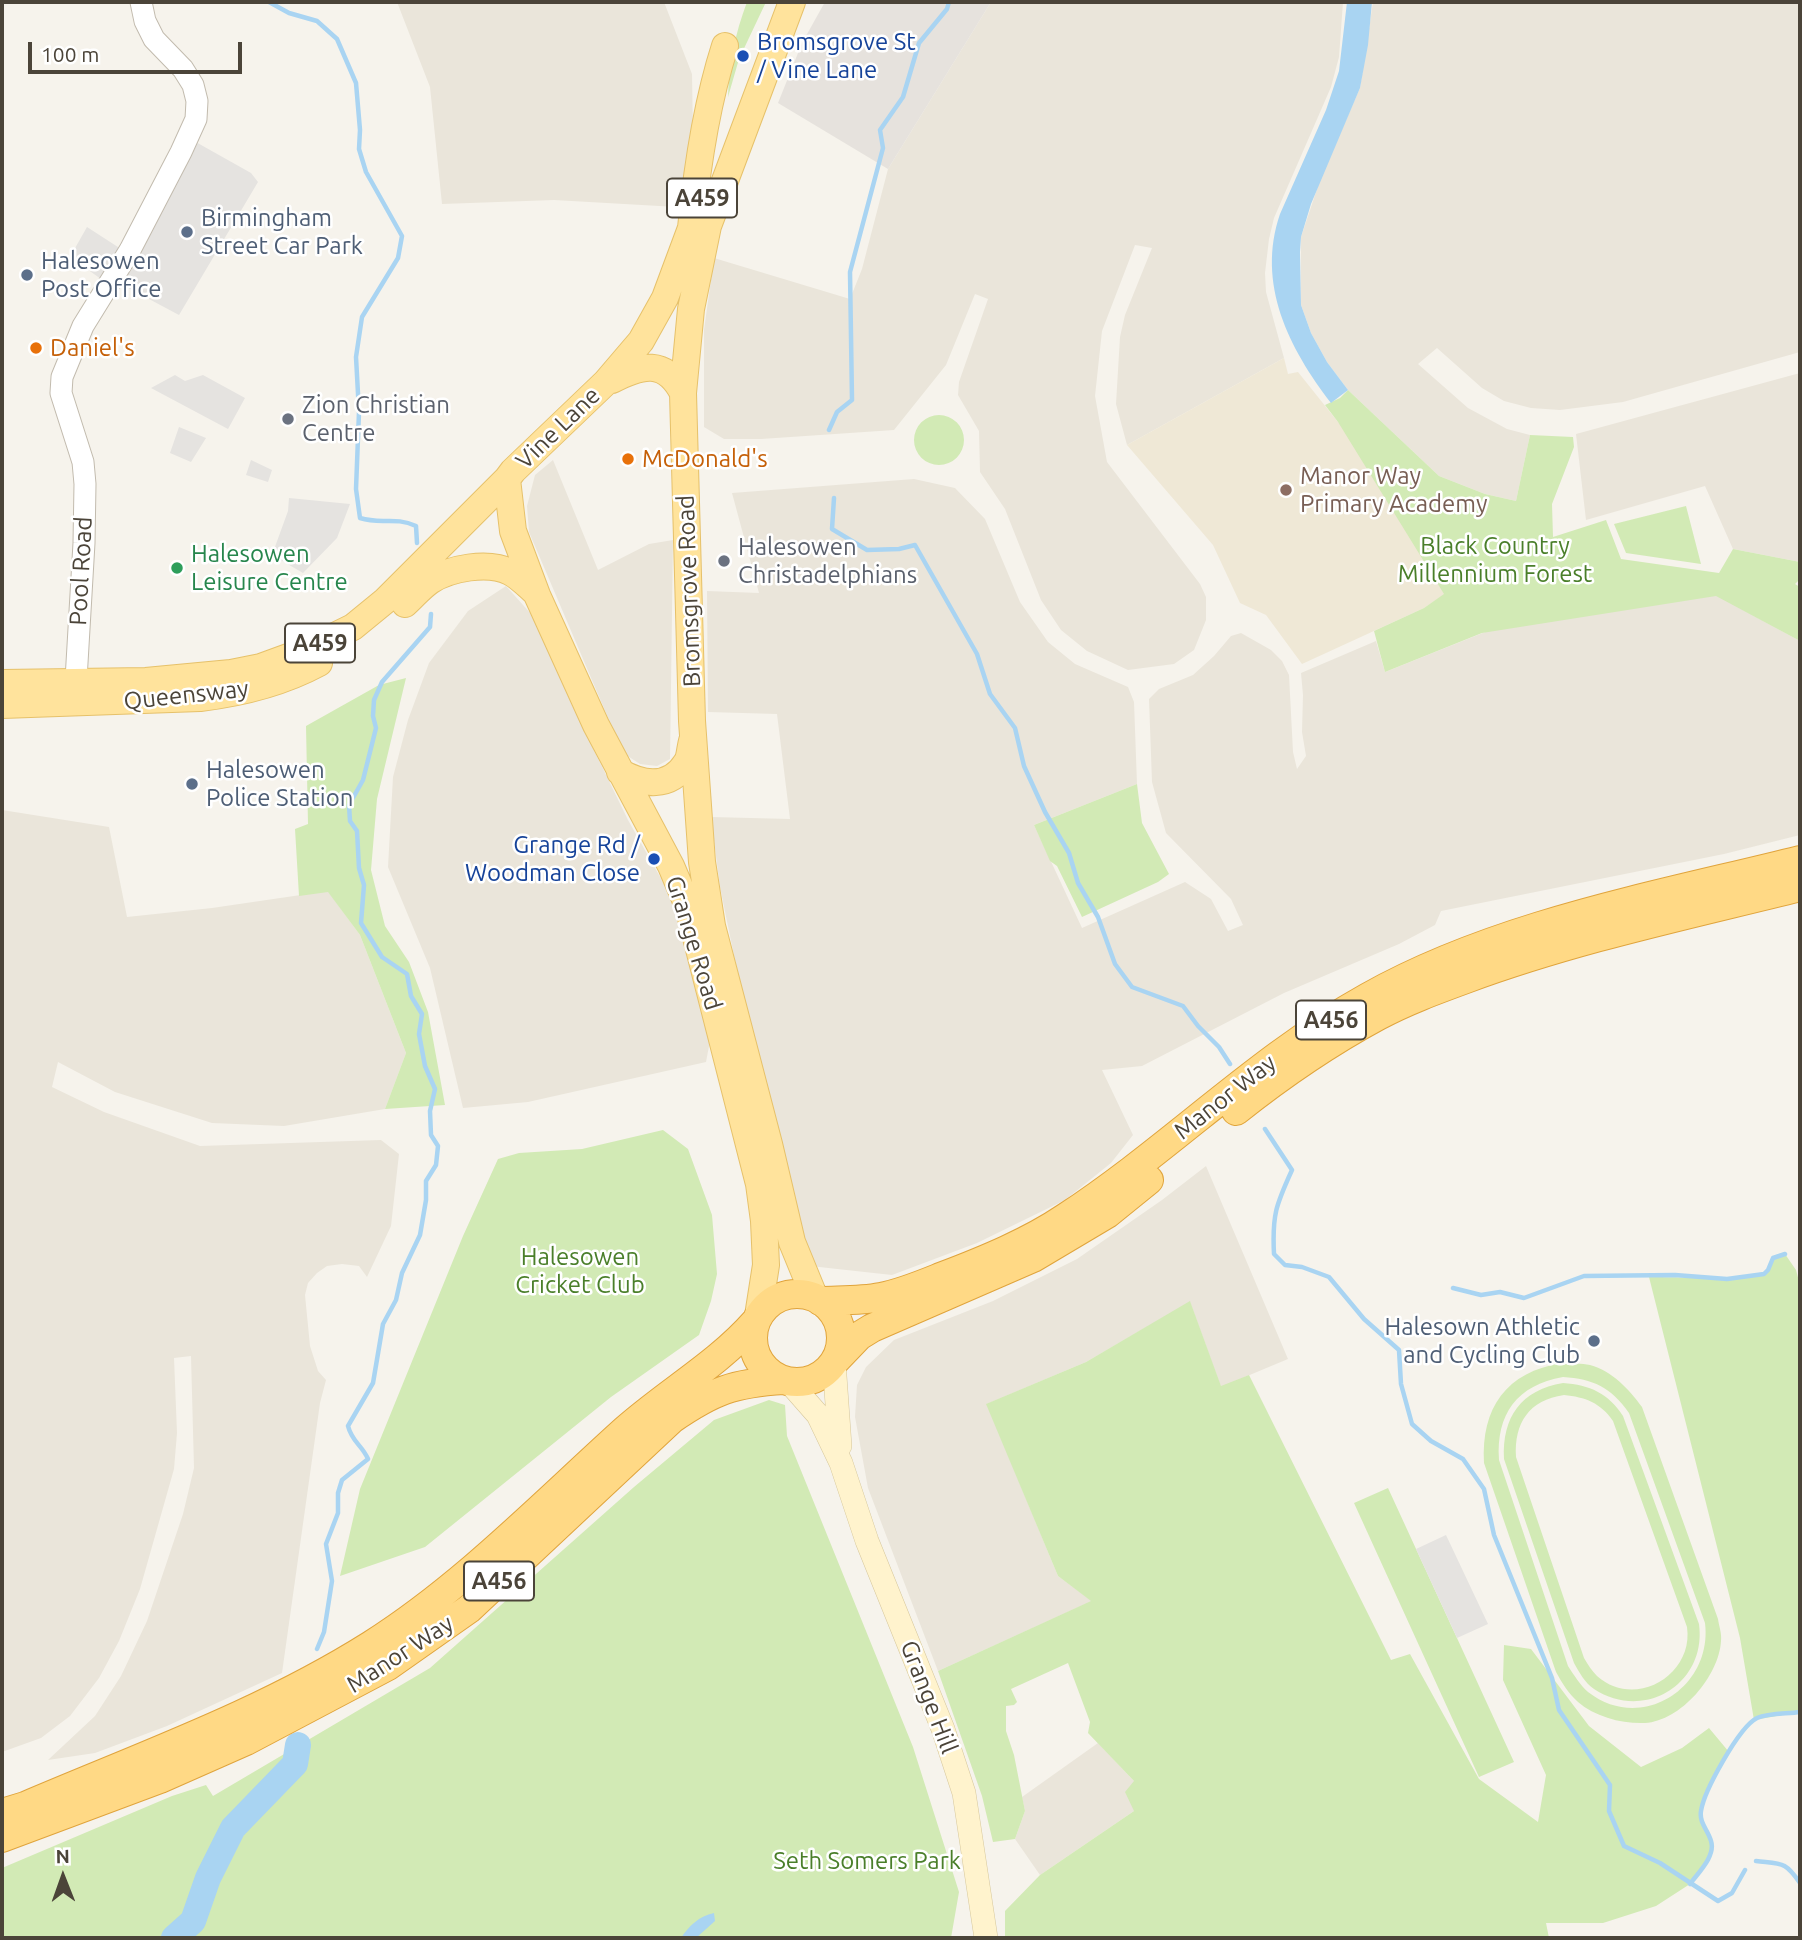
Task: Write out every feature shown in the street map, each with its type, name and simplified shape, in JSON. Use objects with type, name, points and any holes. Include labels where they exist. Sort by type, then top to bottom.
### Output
[{"type":"highway","name":"Manor Way","points":[[818,1299],[864,1300],[897,1293],[996,1254],[1065,1218],[1116,1182],[1254,1073],[1340,1014],[1411,974],[1503,938],[1800,860]]},
{"type":"highway","name":"Manor Way","points":[[835,1361],[859,1336],[872,1328],[994,1277],[1033,1258],[1107,1214],[1259,1092],[1379,1015],[1420,996],[1520,959],[1800,887]]},
{"type":"highway","name":"A456","points":[[757,1319],[770,1303],[781,1297],[799,1294],[818,1299]]},
{"type":"highway","points":[[818,1299],[831,1309],[840,1329],[840,1347],[835,1361]]},
{"type":"highway","name":"Manor Way","points":[[2,1813],[25,1806],[232,1719],[301,1686],[372,1644],[448,1591],[654,1405],[721,1357],[757,1319]]},
{"type":"highway","points":[[757,1319],[753,1344],[757,1358],[767,1371],[786,1381]]},
{"type":"highway","name":"A456","points":[[786,1381],[813,1379],[827,1371],[835,1361]]},
{"type":"highway","name":"Manor Way","points":[[2,1838],[160,1779],[246,1741],[388,1667],[469,1609],[672,1419],[699,1400],[727,1387],[755,1382],[786,1381]]},
{"type":"main road","name":"A459","points":[[606,382],[648,331],[665,298],[749,61],[775,2]]},
{"type":"main road","name":"Bromsgrove Road","points":[[693,736],[683,393],[691,309],[708,226],[792,2]]},
{"type":"main road","points":[[691,230],[695,188],[713,89],[724,46]]},
{"type":"main road","points":[[606,382],[635,368],[658,368],[678,382],[683,393]]},
{"type":"main road","name":"Vine Lane","points":[[537,595],[513,531],[507,479],[606,382]]},
{"type":"main road","name":"Queensway","points":[[2,705],[146,681],[231,673],[261,667],[302,652],[353,627],[386,600],[507,479]]},
{"type":"main road","name":"Queensway","points":[[2,682],[75,692],[200,698],[233,694],[264,686],[308,669],[361,639],[397,612],[430,581],[455,570],[493,567],[504,569],[537,595]]},
{"type":"main road","name":"Grange Road","points":[[537,595],[570,669],[671,866],[688,906],[759,1184],[766,1265],[757,1319]]},
{"type":"main road","points":[[621,772],[653,784],[669,780],[687,763],[693,736]]},
{"type":"main road","name":"Grange Road","points":[[693,736],[702,862],[712,926],[792,1242],[818,1299]]},
{"type":"main road","name":"Grange Hill","points":[[835,1361],[835,1398],[842,1463]]},
{"type":"main road","name":"Grange Hill","points":[[786,1381],[818,1415],[842,1463],[867,1541],[938,1715],[964,1793],[986,1938]]},
{"type":"street","name":"Pool Road","points":[[75,692],[84,542],[83,462],[61,393],[62,377],[83,326],[143,224],[181,152],[195,119],[197,102],[193,85],[183,69],[154,39],[145,21],[141,2]]},
{"type":"shaded area","points":[[397,2],[664,2],[692,74],[693,134],[682,199],[677,207],[554,200],[442,204],[430,87]]},
{"type":"shaded area","points":[[825,2],[991,2],[888,169],[778,103],[802,43]]},
{"type":"shaded area","points":[[991,2],[1343,2],[1339,57],[1331,87],[1274,218],[1269,239],[1266,292],[1284,358],[1127,445],[1116,404],[1120,337],[1125,315],[1152,248],[1135,245],[1102,331],[1095,396],[1107,462],[1200,584],[1206,597],[1206,620],[1194,650],[1174,664],[1128,670],[1087,651],[1061,630],[1041,600],[1005,509],[980,472],[979,431],[958,395],[959,382],[988,299],[975,294],[946,365],[894,430],[724,439],[704,427],[704,330],[714,258],[850,299],[862,269],[888,169]]},
{"type":"shaded area","points":[[1373,2],[1800,2],[1800,352],[1623,402],[1560,410],[1531,408],[1504,401],[1482,388],[1437,348],[1418,364],[1468,408],[1507,429],[1530,435],[1516,501],[1485,494],[1439,476],[1348,390],[1327,362],[1311,333],[1301,305],[1301,237],[1321,177],[1360,88]]},
{"type":"shaded area","name":"Birmingham Street Car Park","points":[[194,141],[251,173],[258,182],[179,315],[119,283]]},
{"type":"shaded area","points":[[87,227],[121,249],[101,279],[70,257]]},
{"type":"shaded area","name":"Manor Way Primary Academy","points":[[1284,358],[1288,374],[1298,372],[1338,422],[1514,550],[1424,608],[1302,664],[1266,615],[1240,603],[1213,545],[1127,445]]},
{"type":"shaded area","points":[[1800,373],[1800,562],[1733,549],[1705,486],[1586,520],[1576,434]]},
{"type":"shaded area","points":[[175,375],[185,381],[203,375],[245,398],[228,429],[151,388]]},
{"type":"shaded area","points":[[179,427],[206,438],[191,462],[170,453]]},
{"type":"shaded area","points":[[251,460],[272,470],[268,482],[246,475]]},
{"type":"shaded area","points":[[553,460],[598,570],[649,544],[673,540],[670,759],[657,766],[640,764],[623,753],[529,532],[527,506],[535,475]]},
{"type":"shaded area","points":[[914,479],[955,488],[985,519],[1020,602],[1048,642],[1075,664],[1128,687],[1134,702],[1137,784],[1034,825],[1082,928],[1185,882],[1211,899],[1228,931],[1243,925],[1231,899],[1166,833],[1152,782],[1149,699],[1159,689],[1193,675],[1231,636],[1241,633],[1271,650],[1282,661],[1289,675],[1293,752],[1297,769],[1306,756],[1302,732],[1301,673],[1376,641],[1385,672],[1598,587],[1716,595],[1800,641],[1800,835],[1724,854],[1441,911],[1435,925],[1399,944],[1284,993],[1142,1066],[1102,1070],[1133,1135],[1111,1163],[1065,1200],[977,1243],[892,1275],[801,1265],[769,1127],[720,887],[711,817],[790,819],[777,714],[708,712],[707,591],[759,593],[732,493]]},
{"type":"shaded area","points":[[289,498],[350,504],[337,538],[303,573],[272,555],[288,511]]},
{"type":"shaded area","points":[[506,586],[532,615],[628,820],[677,907],[710,1041],[706,1062],[528,1102],[463,1108],[430,968],[388,867],[393,777],[408,720],[429,663],[468,611]]},
{"type":"shaded area","points":[[2,810],[109,827],[127,917],[328,891],[360,935],[406,1053],[385,1109],[284,1126],[212,1123],[115,1092],[58,1062],[52,1087],[104,1112],[200,1146],[381,1140],[399,1154],[391,1226],[367,1277],[359,1266],[327,1266],[308,1283],[305,1295],[310,1346],[318,1371],[326,1380],[320,1403],[282,1673],[167,1726],[95,1753],[48,1760],[95,1716],[121,1676],[147,1621],[183,1514],[194,1468],[191,1356],[174,1358],[177,1433],[174,1469],[140,1589],[119,1641],[99,1678],[70,1716],[41,1738],[2,1752]]},
{"type":"shaded area","points":[[1206,1166],[1288,1359],[1221,1387],[1190,1302],[1086,1362],[987,1404],[1058,1576],[1092,1601],[938,1671],[868,1488],[855,1417],[857,1385],[866,1367],[894,1340],[993,1301],[1077,1259]]},
{"type":"shaded area","points":[[1446,1535],[1488,1624],[1457,1638],[1416,1549]]},
{"type":"shaded area","points":[[1098,1743],[1134,1781],[1134,1811],[1040,1875],[1015,1839],[1025,1811],[1022,1797]]},
{"type":"green space","points":[[747,2],[766,2],[739,59],[728,97],[733,49]]},
{"type":"green space","name":"Black Country Millennium Forest","points":[[1348,390],[1439,476],[1485,494],[1516,501],[1530,435],[1573,437],[1574,447],[1552,504],[1553,537],[1606,520],[1621,559],[1719,573],[1733,549],[1800,562],[1800,579],[1795,584],[1800,587],[1800,641],[1716,596],[1482,633],[1385,672],[1374,631],[1424,608],[1444,594],[1325,405],[1340,398]]},
{"type":"green space","points":[[929,416],[949,416],[963,430],[963,450],[949,464],[929,464],[915,450],[915,430]]},
{"type":"green space","points":[[1686,506],[1701,564],[1626,553],[1614,524]]},
{"type":"green space","points":[[406,678],[377,799],[371,870],[385,926],[409,962],[428,1012],[445,1105],[385,1109],[406,1053],[360,935],[328,892],[299,896],[295,829],[308,824],[306,726],[379,685]]},
{"type":"green space","points":[[1137,784],[1142,823],[1169,874],[1158,882],[1082,917],[1057,866],[1050,861],[1034,825]]},
{"type":"green space","name":"Halesowen Cricket Club","points":[[663,1130],[688,1149],[712,1215],[717,1274],[699,1335],[611,1397],[425,1547],[340,1576],[360,1489],[463,1236],[498,1159],[519,1153],[582,1149]]},
{"type":"green space","points":[[1785,1254],[1796,1270],[1800,1285],[1800,1712],[1754,1720],[1740,1638],[1649,1277],[1728,1278],[1758,1275],[1768,1271],[1773,1258]]},
{"type":"green space","points":[[1190,1301],[1221,1386],[1249,1375],[1391,1660],[1410,1654],[1479,1779],[1538,1822],[1546,1775],[1503,1680],[1504,1645],[1531,1649],[1589,1726],[1641,1767],[1682,1748],[1709,1728],[1729,1752],[1714,1775],[1700,1814],[1712,1842],[1711,1854],[1690,1884],[1656,1906],[1603,1923],[1546,1923],[1549,1938],[1005,1938],[1005,1911],[1040,1875],[1134,1811],[1125,1792],[1134,1781],[1088,1733],[1090,1722],[1068,1663],[1011,1689],[1017,1702],[1006,1706],[1006,1731],[1014,1755],[1025,1811],[1015,1839],[993,1842],[982,1796],[938,1671],[1091,1601],[1058,1576],[986,1404],[1086,1362]]},
{"type":"green space","points":[[1562,1363],[1587,1364],[1598,1368],[1619,1381],[1642,1407],[1718,1619],[1721,1638],[1719,1654],[1706,1682],[1684,1705],[1659,1720],[1637,1723],[1601,1716],[1578,1702],[1566,1688],[1556,1672],[1484,1463],[1487,1425],[1501,1396],[1512,1384],[1542,1368]],"holes":[[[1563,1377],[1601,1386],[1629,1413],[1705,1623],[1704,1646],[1698,1667],[1686,1684],[1670,1697],[1651,1706],[1630,1708],[1609,1704],[1588,1692],[1568,1666],[1499,1460],[1501,1429],[1513,1404],[1533,1387],[1547,1381]]]},
{"type":"green space","points":[[1563,1383],[1590,1388],[1611,1401],[1623,1416],[1699,1624],[1699,1645],[1693,1664],[1682,1680],[1651,1699],[1633,1701],[1613,1698],[1594,1689],[1580,1674],[1504,1459],[1506,1430],[1517,1408],[1525,1399],[1548,1387]],"holes":[[[1564,1395],[1598,1405],[1613,1421],[1687,1627],[1687,1644],[1672,1673],[1644,1688],[1612,1686],[1597,1676],[1584,1658],[1516,1457],[1518,1434],[1526,1415],[1541,1402]]]},
{"type":"green space","name":"Seth Somers Park","points":[[769,1400],[785,1405],[787,1436],[913,1747],[959,1892],[951,1938],[2,1938],[2,1868],[172,1796],[206,1785],[213,1796],[430,1668],[634,1487],[714,1420]]},
{"type":"green space","points":[[1388,1488],[1514,1762],[1479,1777],[1354,1503]]},
{"type":"water","points":[[1347,2],[1372,2],[1360,88],[1311,204],[1301,237],[1300,252],[1301,305],[1311,333],[1327,362],[1348,390],[1331,403],[1290,337],[1275,290],[1272,265],[1280,214],[1326,110],[1339,71]]},
{"type":"water","points":[[714,1913],[715,1921],[696,1938],[681,1938],[695,1922]]},
{"type":"waterway","points":[[269,2],[289,13],[317,21],[337,39],[356,83],[359,149],[366,172],[402,236],[398,258],[362,317],[356,357],[359,412],[356,489],[360,518],[416,526],[417,543]]},
{"type":"waterway","points":[[829,430],[837,412],[852,400],[850,272],[883,148],[880,130],[903,97],[919,43],[947,9],[949,2]]},
{"type":"waterway","points":[[834,498],[832,529],[867,550],[899,549],[915,545],[977,654],[990,694],[1015,728],[1024,766],[1045,812],[1069,853],[1078,883],[1098,917],[1115,964],[1132,987],[1183,1006],[1219,1047],[1230,1064]]},
{"type":"waterway","points":[[317,1649],[324,1632],[332,1581],[326,1544],[338,1513],[338,1493],[342,1480],[368,1459],[348,1426],[373,1383],[383,1324],[396,1300],[402,1273],[420,1235],[426,1181],[436,1165],[438,1146],[431,1135],[430,1111],[435,1089],[425,1066],[419,1034],[422,1014],[411,996],[407,974],[382,957],[361,923],[364,885],[359,868],[357,831],[350,821],[349,805],[363,780],[376,728],[373,716],[374,700],[382,682],[430,627],[431,614]]},
{"type":"waterway","points":[[1265,1129],[1292,1170],[1276,1210],[1274,1254],[1285,1265],[1302,1267],[1329,1277],[1364,1319],[1399,1350],[1401,1384],[1412,1424],[1431,1441],[1463,1459],[1484,1489],[1494,1535],[1552,1678],[1559,1710],[1610,1785],[1609,1811],[1624,1846],[1660,1863],[1718,1901],[1732,1893],[1745,1870]]},
{"type":"waterway","points":[[1453,1288],[1481,1295],[1500,1292],[1524,1298],[1584,1276],[1675,1275],[1727,1279],[1764,1274],[1773,1258],[1785,1254]]},
{"type":"waterway","points":[[1690,1884],[1711,1852],[1711,1841],[1701,1819],[1701,1811],[1715,1775],[1732,1746],[1757,1718],[1800,1712]]},
{"type":"waterway","points":[[174,1938],[193,1921],[208,1878],[233,1828],[295,1764],[298,1745]]},
{"type":"waterway","points":[[1756,1861],[1782,1865],[1800,1883]]},
{"type":"place","name":"Bromsgrove St / Vine Lane","points":[[743,56]]},
{"type":"place","name":"Birmingham Street Car Park","points":[[187,232]]},
{"type":"place","name":"Halesowen Post Office","points":[[27,275]]},
{"type":"place","name":"Daniel's","points":[[36,348]]},
{"type":"place","name":"Zion Christian Centre","points":[[288,419]]},
{"type":"place","name":"McDonald's","points":[[628,459]]},
{"type":"place","name":"Manor Way Primary Academy","points":[[1286,490]]},
{"type":"place","name":"Halesowen Christadelphians","points":[[724,561]]},
{"type":"place","name":"Halesowen Leisure Centre","points":[[177,568]]},
{"type":"place","name":"Halesowen Police Station","points":[[192,784]]},
{"type":"place","name":"Grange Rd / Woodman Close","points":[[654,859]]},
{"type":"place","name":"Halesown Athletic and Cycling Club","points":[[1594,1341]]}]
